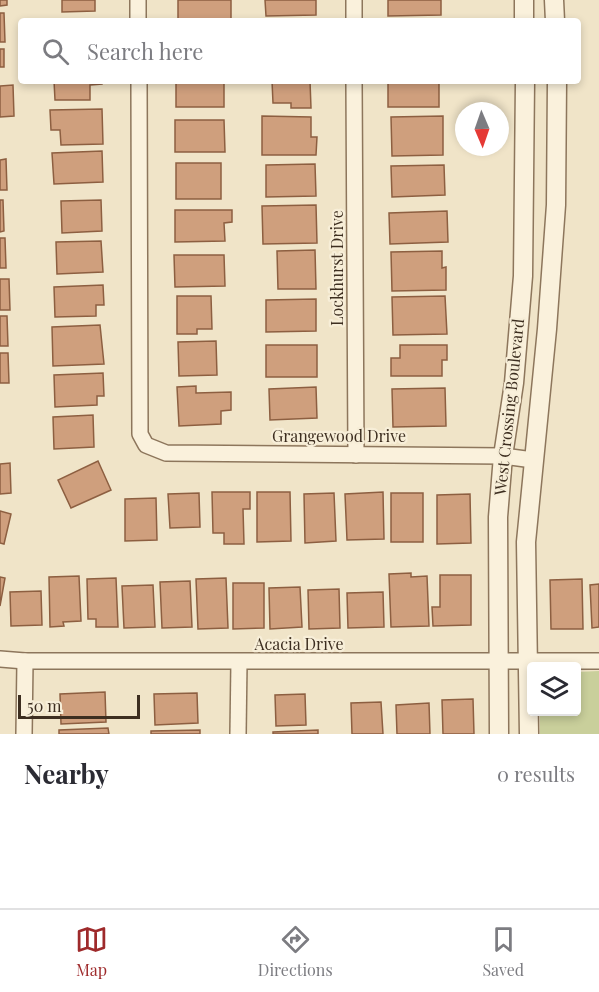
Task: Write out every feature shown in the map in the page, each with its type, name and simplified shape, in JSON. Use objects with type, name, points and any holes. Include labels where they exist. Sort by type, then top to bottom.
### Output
[{"type":"street","points":[[138,0],[138,18]]},
{"type":"street","points":[[354,0],[354,18]]},
{"type":"street","points":[[524,0],[524,18]]},
{"type":"street","points":[[554,0],[555,18]]},
{"type":"street","name":"Grangewood Drive","points":[[139,84],[140,434],[146,445],[166,453],[503,456],[533,460]]},
{"type":"street","name":"Lockhurst Drive","points":[[354,84],[356,455]]},
{"type":"street","name":"West Crossing Boulevard","points":[[499,734],[498,517],[503,456],[514,383],[523,276],[525,84]]},
{"type":"street","name":"West Crossing Boulevard","points":[[528,662],[526,542],[547,329],[556,205],[557,84]]},
{"type":"street","name":"Acacia Drive","points":[[0,659],[25,661],[527,662]]},
{"type":"street","points":[[24,734],[25,661]]},
{"type":"street","name":"Acacia Drive","points":[[528,662],[599,661]]},
{"type":"street","points":[[238,734],[239,662]]},
{"type":"street","name":"West Crossing Boulevard","points":[[529,716],[529,734]]},
{"type":"green space","points":[[599,671],[599,734],[540,734],[540,716],[581,716],[581,672]]},
{"type":"building","points":[[0,0],[7,0],[7,5],[0,6]]},
{"type":"building","points":[[62,0],[95,0],[95,11],[62,12]]},
{"type":"building","points":[[178,0],[231,0],[231,18],[178,18]]},
{"type":"building","points":[[265,0],[316,0],[316,15],[266,16]]},
{"type":"building","points":[[388,0],[441,0],[441,15],[388,16]]},
{"type":"building","points":[[0,13],[4,13],[5,42],[0,42]]},
{"type":"building","points":[[0,49],[4,49],[4,67],[0,67]]},
{"type":"building","points":[[54,84],[102,84],[90,85],[90,100],[55,100]]},
{"type":"building","points":[[176,84],[224,84],[224,107],[176,107]]},
{"type":"building","points":[[272,84],[310,84],[311,108],[291,108],[291,103],[273,103]]},
{"type":"building","points":[[388,84],[439,84],[439,107],[388,107]]},
{"type":"building","points":[[13,85],[14,116],[0,117],[0,86]]},
{"type":"building","points":[[102,109],[103,144],[61,145],[60,130],[51,130],[50,110]]},
{"type":"building","points":[[262,116],[311,117],[311,137],[317,137],[316,155],[262,155]]},
{"type":"building","points":[[443,116],[443,155],[392,156],[391,117]]},
{"type":"building","points":[[175,120],[224,120],[225,152],[175,152]]},
{"type":"building","points":[[102,151],[103,182],[54,184],[52,153]]},
{"type":"building","points":[[6,159],[7,190],[0,190],[0,160]]},
{"type":"building","points":[[176,163],[221,163],[221,199],[176,199]]},
{"type":"building","points":[[315,164],[316,196],[266,197],[266,165]]},
{"type":"building","points":[[444,165],[445,195],[392,197],[391,166]]},
{"type":"building","points":[[0,200],[3,200],[4,231],[0,232]]},
{"type":"building","points":[[101,200],[102,231],[62,233],[61,201]]},
{"type":"building","points":[[316,205],[317,243],[263,244],[262,206]]},
{"type":"building","points":[[175,210],[232,210],[232,222],[224,223],[225,241],[175,242]]},
{"type":"building","points":[[447,211],[448,242],[390,244],[389,213]]},
{"type":"building","points":[[0,238],[5,238],[6,268],[0,268]]},
{"type":"building","points":[[101,241],[103,272],[57,274],[56,242]]},
{"type":"building","points":[[315,250],[316,289],[278,289],[277,251]]},
{"type":"building","points":[[442,251],[442,268],[446,267],[446,290],[392,291],[391,252]]},
{"type":"building","points":[[174,255],[224,255],[225,286],[175,287]]},
{"type":"building","points":[[0,279],[9,279],[10,310],[0,310]]},
{"type":"building","points":[[103,285],[104,305],[96,305],[96,316],[55,317],[54,287]]},
{"type":"building","points":[[177,296],[211,296],[212,329],[197,329],[197,334],[177,334]]},
{"type":"building","points":[[445,296],[447,334],[393,335],[392,297]]},
{"type":"building","points":[[316,299],[316,331],[266,332],[266,300]]},
{"type":"building","points":[[0,316],[7,316],[8,346],[0,346]]},
{"type":"building","points":[[100,325],[104,364],[53,366],[52,327]]},
{"type":"building","points":[[216,341],[217,375],[179,376],[178,342]]},
{"type":"building","points":[[266,345],[317,345],[317,377],[266,377]]},
{"type":"building","points":[[400,345],[447,345],[447,360],[442,360],[442,376],[391,376],[391,358],[400,358]]},
{"type":"building","points":[[0,353],[8,353],[9,383],[0,383]]},
{"type":"building","points":[[103,373],[104,396],[97,396],[97,405],[55,407],[54,375]]},
{"type":"building","points":[[196,386],[196,393],[231,392],[231,410],[221,411],[221,424],[179,426],[177,387]]},
{"type":"building","points":[[316,387],[317,418],[270,420],[269,389]]},
{"type":"building","points":[[445,388],[446,426],[393,427],[392,389]]},
{"type":"building","points":[[93,415],[94,447],[54,449],[53,417]]},
{"type":"building","points":[[98,461],[111,490],[71,508],[58,480]]},
{"type":"building","points":[[10,463],[11,493],[0,494],[0,464]]},
{"type":"building","points":[[212,492],[250,492],[250,509],[243,509],[244,544],[224,544],[224,533],[213,533]]},
{"type":"building","points":[[257,492],[290,492],[291,541],[257,542]]},
{"type":"building","points":[[383,492],[384,539],[347,540],[345,494]]},
{"type":"building","points":[[199,493],[200,527],[170,528],[168,494]]},
{"type":"building","points":[[334,493],[336,541],[305,543],[304,494]]},
{"type":"building","points":[[391,493],[423,493],[423,542],[391,542]]},
{"type":"building","points":[[470,494],[471,543],[437,544],[437,495]]},
{"type":"building","points":[[156,498],[157,540],[125,541],[125,499]]},
{"type":"building","points":[[0,511],[11,514],[4,544],[0,543]]},
{"type":"building","points":[[411,573],[411,577],[427,576],[429,626],[391,627],[389,574]]},
{"type":"building","points":[[440,575],[471,575],[471,625],[433,626],[432,607],[440,607]]},
{"type":"building","points":[[79,576],[81,621],[63,622],[64,626],[50,627],[49,577]]},
{"type":"building","points":[[0,577],[5,578],[0,606]]},
{"type":"building","points":[[116,578],[118,627],[96,627],[96,619],[88,619],[87,579]]},
{"type":"building","points":[[226,578],[228,628],[198,629],[196,579]]},
{"type":"building","points":[[582,579],[583,629],[551,629],[550,580]]},
{"type":"building","points":[[190,581],[192,627],[162,628],[160,582]]},
{"type":"building","points":[[233,583],[264,583],[264,628],[233,629]]},
{"type":"building","points":[[599,584],[599,627],[592,628],[590,585]]},
{"type":"building","points":[[153,585],[155,627],[124,628],[122,586]]},
{"type":"building","points":[[300,587],[302,627],[270,629],[269,588]]},
{"type":"building","points":[[339,589],[340,628],[309,629],[308,590]]},
{"type":"building","points":[[41,591],[42,625],[11,626],[10,592]]},
{"type":"building","points":[[383,592],[384,627],[348,628],[347,593]]},
{"type":"building","points":[[105,692],[106,722],[61,724],[60,694]]},
{"type":"building","points":[[197,693],[198,723],[155,725],[154,694]]},
{"type":"building","points":[[305,694],[306,725],[276,726],[275,695]]},
{"type":"building","points":[[473,699],[474,734],[443,734],[442,700]]},
{"type":"building","points":[[381,702],[383,734],[352,734],[351,703]]},
{"type":"building","points":[[429,703],[430,734],[397,734],[396,705]]},
{"type":"building","points":[[108,728],[109,734],[59,734],[59,730]]},
{"type":"building","points":[[200,730],[200,734],[151,734],[151,731]]},
{"type":"building","points":[[318,730],[318,734],[273,734],[273,732]]}]
